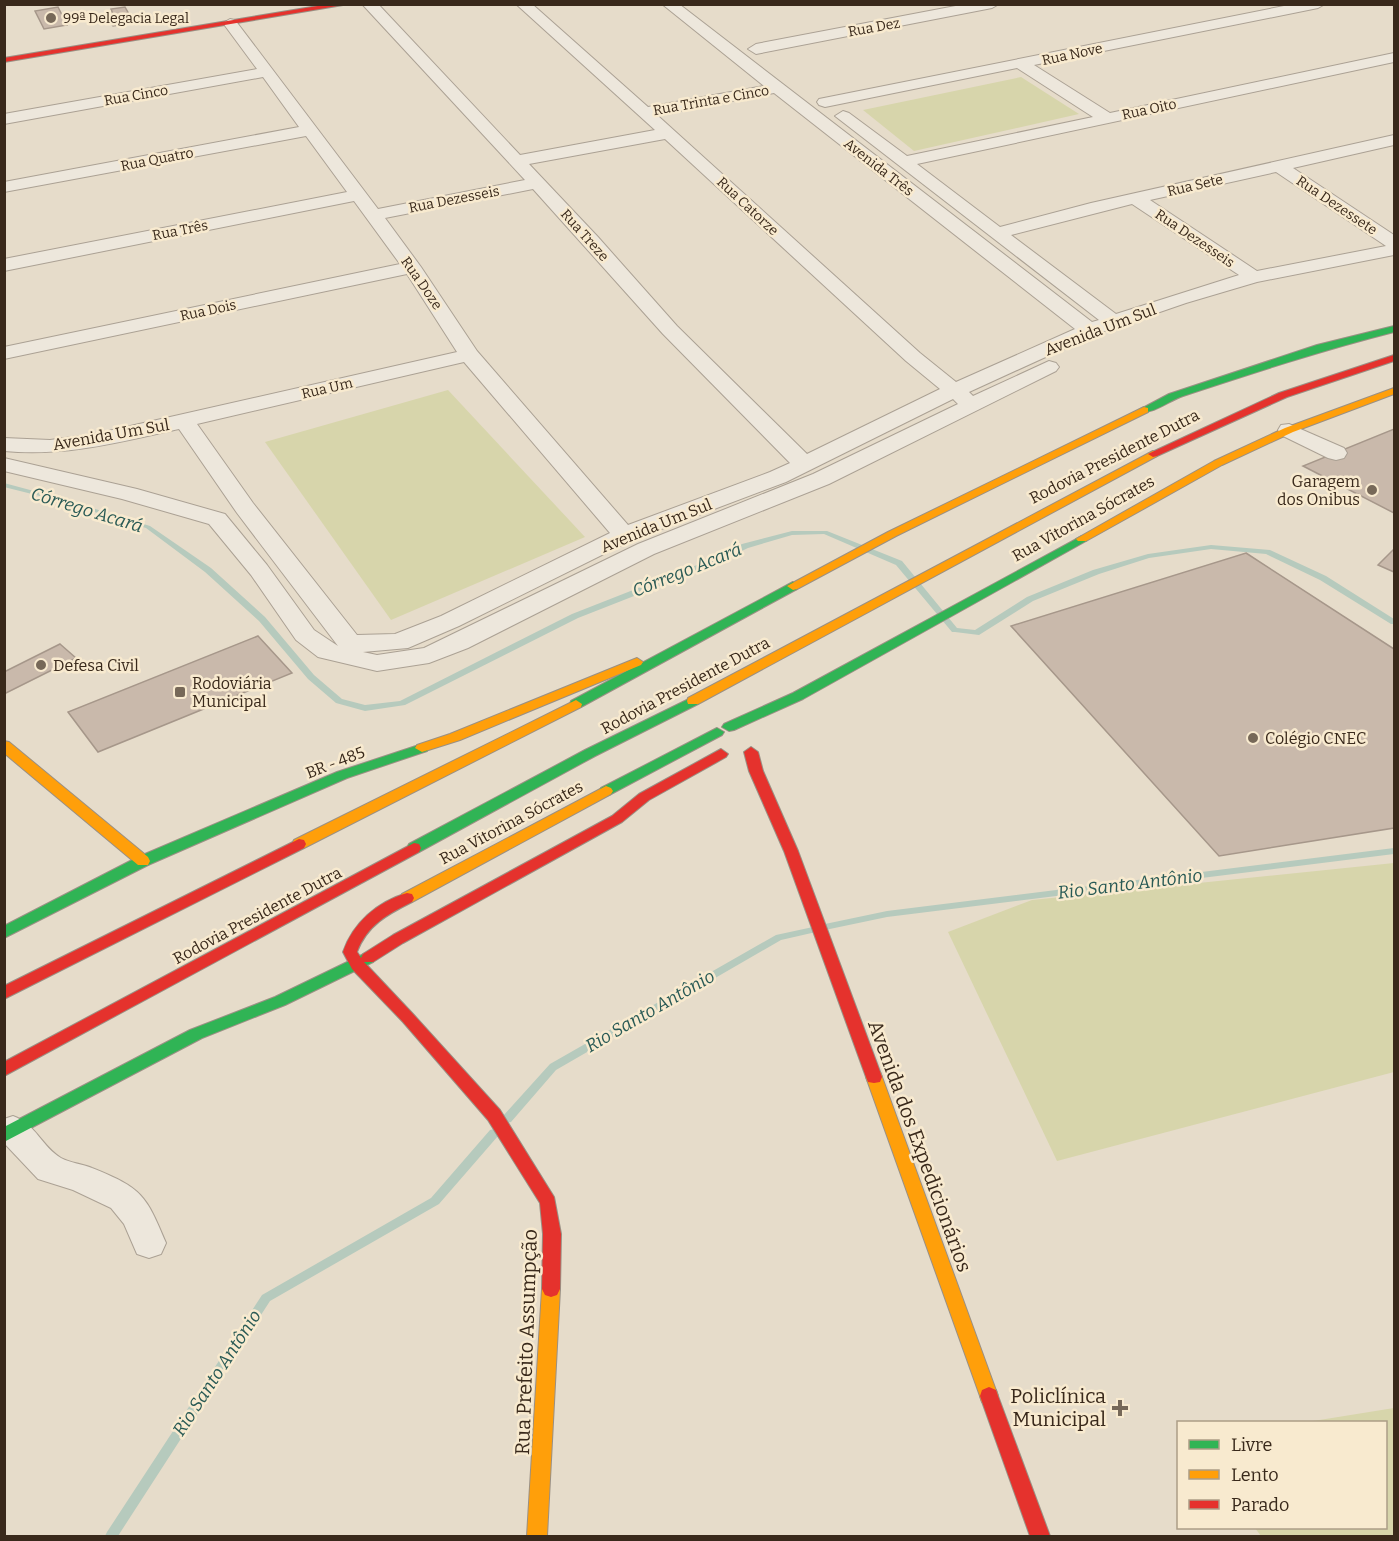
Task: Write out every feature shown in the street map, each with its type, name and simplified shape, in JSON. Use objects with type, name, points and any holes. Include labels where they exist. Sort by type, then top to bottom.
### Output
[{"type":"main road","points":[[4,60],[23,53],[297,7],[346,4]]},
{"type":"main road","points":[[4,52],[23,53],[230,23],[297,7]]},
{"type":"main road","name":"Rodovia Presidente Dutra","points":[[4,993],[557,714],[686,642],[1014,472],[1173,396],[1321,347],[1395,329]]},
{"type":"main road","name":"Rodovia Presidente Dutra","points":[[4,1070],[590,753],[680,709],[1114,472],[1192,432],[1298,389],[1395,358]]},
{"type":"main road","name":"Rua Vitorina Sócrates","points":[[798,696],[1218,463],[1289,430],[1395,391]]},
{"type":"main road","name":"BR - 485","points":[[4,933],[143,861],[342,775],[455,737],[686,642]]},
{"type":"main road","points":[[773,722],[798,696]]},
{"type":"main road","points":[[736,755],[712,745],[713,736],[723,729],[798,696]]},
{"type":"main road","points":[[9,1132],[196,1034],[280,1001],[357,965],[398,939],[617,819],[644,797],[757,743],[755,736],[743,728],[723,729]]},
{"type":"main road","name":"Rua Vitorina Sócrates","points":[[357,965],[350,952],[351,943],[361,927],[369,920],[411,895],[723,729]]},
{"type":"main road","points":[[4,745],[143,861]]},
{"type":"main road","name":"Avenida dos Expedicionários","points":[[736,755],[756,771],[791,851],[1040,1536]]},
{"type":"main road","name":"Rua Prefeito Assumpção","points":[[357,965],[408,1018],[494,1115],[548,1202],[552,1234],[551,1283],[537,1536]]},
{"type":"street","name":"Rua Treze","points":[[369,4],[537,183],[670,330],[803,463]]},
{"type":"street","name":"Rua Catorze","points":[[523,4],[645,112],[839,291],[953,391],[974,406]]},
{"type":"street","name":"Avenida Três","points":[[669,4],[1089,330]]},
{"type":"street","name":"Rua Dez","points":[[755,71],[775,64],[751,45],[992,4]]},
{"type":"street","name":"Rua Nove","points":[[821,98],[1021,64],[1318,4]]},
{"type":"street","points":[[695,25],[718,20]]},
{"type":"street","name":"Rua Doze","points":[[230,23],[356,195],[412,267],[469,355],[624,535]]},
{"type":"street","name":"Rua Oito","points":[[904,162],[1395,58]]},
{"type":"street","points":[[1021,64],[1106,118]]},
{"type":"street","name":"Rua Cinco","points":[[4,119],[267,72]]},
{"type":"street","name":"Rua Trinta e Cinco","points":[[645,112],[777,88]]},
{"type":"street","name":"Avenida Três","points":[[821,98],[1112,321]]},
{"type":"street","name":"Rua Quatro","points":[[4,187],[309,130]]},
{"type":"street","points":[[515,161],[668,133]]},
{"type":"street","points":[[850,145],[873,138]]},
{"type":"street","name":"Rua Sete","points":[[997,233],[1395,140]]},
{"type":"street","name":"Rua Dezessete","points":[[1280,167],[1395,243]]},
{"type":"street","name":"Rua Dezesseis","points":[[372,215],[537,183]]},
{"type":"street","points":[[917,197],[942,191]]},
{"type":"street","name":"Rua Três","points":[[4,265],[356,195]]},
{"type":"street","name":"Rua Dezesseis","points":[[1136,199],[1254,277]]},
{"type":"street","name":"Avenida Um Sul","points":[[4,464],[129,494],[217,519],[259,570],[314,644],[327,651],[358,660],[377,663],[402,660],[429,655],[459,642],[646,549],[821,479],[918,430],[974,406],[1089,330],[1112,321],[1272,287],[1395,250]]},
{"type":"street","points":[[1013,271],[1036,263]]},
{"type":"street","name":"Avenida Um Sul","points":[[4,444],[26,446],[78,443],[184,420],[245,508],[313,595],[329,621],[348,641],[360,644],[399,642],[450,621],[624,535],[778,477],[953,391],[1085,350],[1254,277],[1336,267],[1395,263]]},
{"type":"street","name":"Rua Dois","points":[[4,353],[412,267]]},
{"type":"street","name":"Rua Um","points":[[184,420],[469,355]]},
{"type":"street","points":[[897,418],[918,430]]},
{"type":"street","points":[[1289,430],[1336,453]]},
{"type":"street","points":[[217,519],[245,508]]},
{"type":"street","points":[[9,1132],[50,1169],[81,1178],[123,1198],[137,1215],[149,1243]]},
{"type":"shaded area","points":[[1021,77],[1079,114],[914,151],[863,110]]},
{"type":"shaded area","points":[[448,390],[585,537],[391,620],[265,442]]},
{"type":"shaded area","points":[[1394,863],[1394,1072],[1057,1161],[948,932],[1032,900]]},
{"type":"shaded area","points":[[1394,1408],[1394,1536],[1261,1536],[1256,1529],[1387,1529],[1387,1421],[1313,1421]]},
{"type":"building","name":"99ª Delegacia Legal","points":[[58,7],[67,25],[44,29],[35,11]]},
{"type":"building","points":[[125,7],[134,23],[113,26],[107,15],[113,14],[111,9]]},
{"type":"building","name":"Garagem dos Onibus","points":[[1394,429],[1394,513],[1303,466]]},
{"type":"building","points":[[1394,549],[1394,572],[1378,565]]},
{"type":"building","name":"Colégio CNEC","points":[[1246,553],[1394,649],[1394,828],[1219,856],[1011,626]]},
{"type":"building","name":"Rodoviária Municipal","points":[[258,636],[292,673],[98,752],[68,712]]},
{"type":"building","name":"Defesa Civil","points":[[60,644],[76,658],[4,694],[4,672]]},
{"type":"waterway","name":"Córrego Acará","points":[[4,485],[148,527],[208,570],[262,619],[311,677],[339,701],[365,708],[402,703],[575,616],[705,565],[745,546],[792,533],[825,532],[899,563],[955,630],[976,633],[1030,599],[1096,572],[1148,556],[1211,547],[1267,552],[1323,578],[1394,622]]},
{"type":"waterway","name":"Rio Santo Antônio","points":[[825,927],[887,914],[1394,851]]},
{"type":"waterway","name":"Rio Santo Antônio","points":[[507,1119],[553,1067],[779,937],[813,930]]},
{"type":"waterway","name":"Rio Santo Antônio","points":[[111,1536],[266,1298],[435,1201],[494,1133]]},
{"type":"traffic: fast","points":[[1144,410],[1173,396],[1321,347],[1394,329]]},
{"type":"traffic: fast","points":[[729,727],[798,696],[1082,539]]},
{"type":"traffic: fast","points":[[576,704],[793,586]]},
{"type":"traffic: fast","points":[[414,848],[590,753],[693,701]]},
{"type":"traffic: fast","points":[[606,791],[717,732]]},
{"type":"traffic: fast","points":[[4,933],[143,861],[342,775],[422,748]]},
{"type":"traffic: fast","points":[[4,1135],[196,1034],[280,1001],[368,958]]},
{"type":"traffic: slow","points":[[1082,539],[1218,463],[1289,430],[1394,391]]},
{"type":"traffic: slow","points":[[793,586],[892,534],[1144,410]]},
{"type":"traffic: slow","points":[[693,701],[1153,454]]},
{"type":"traffic: slow","points":[[422,748],[455,737],[637,662]]},
{"type":"traffic: slow","points":[[299,844],[576,704]]},
{"type":"traffic: slow","points":[[4,745],[143,861]]},
{"type":"traffic: slow","points":[[407,898],[606,791]]},
{"type":"traffic: slow","points":[[874,1077],[989,1396]]},
{"type":"traffic: slow","points":[[537,1536],[551,1289]]},
{"type":"traffic: jam","points":[[4,60],[346,4]]},
{"type":"traffic: jam","points":[[1153,454],[1283,395],[1394,358]]},
{"type":"traffic: jam","points":[[751,752],[756,771],[791,851],[874,1077]]},
{"type":"traffic: jam","points":[[368,958],[398,939],[617,819],[644,797],[721,754]]},
{"type":"traffic: jam","points":[[4,993],[299,844]]},
{"type":"traffic: jam","points":[[4,1070],[414,848]]},
{"type":"traffic: jam","points":[[407,898],[379,913],[365,925],[359,932],[350,952],[357,965],[408,1018],[494,1115],[548,1202],[552,1234],[551,1289]]},
{"type":"traffic: jam","points":[[989,1396],[1040,1536]]},
{"type":"place","name":"99ª Delegacia Legal","points":[[51,18]]},
{"type":"place","name":"Garagem dos Onibus","points":[[1372,490]]},
{"type":"place","name":"Defesa Civil","points":[[41,665]]},
{"type":"place","name":"Rodoviária Municipal","points":[[180,692]]},
{"type":"place","name":"Colégio CNEC","points":[[1253,738]]},
{"type":"place","name":"Policlínica Municipal","points":[[1120,1408]]}]
